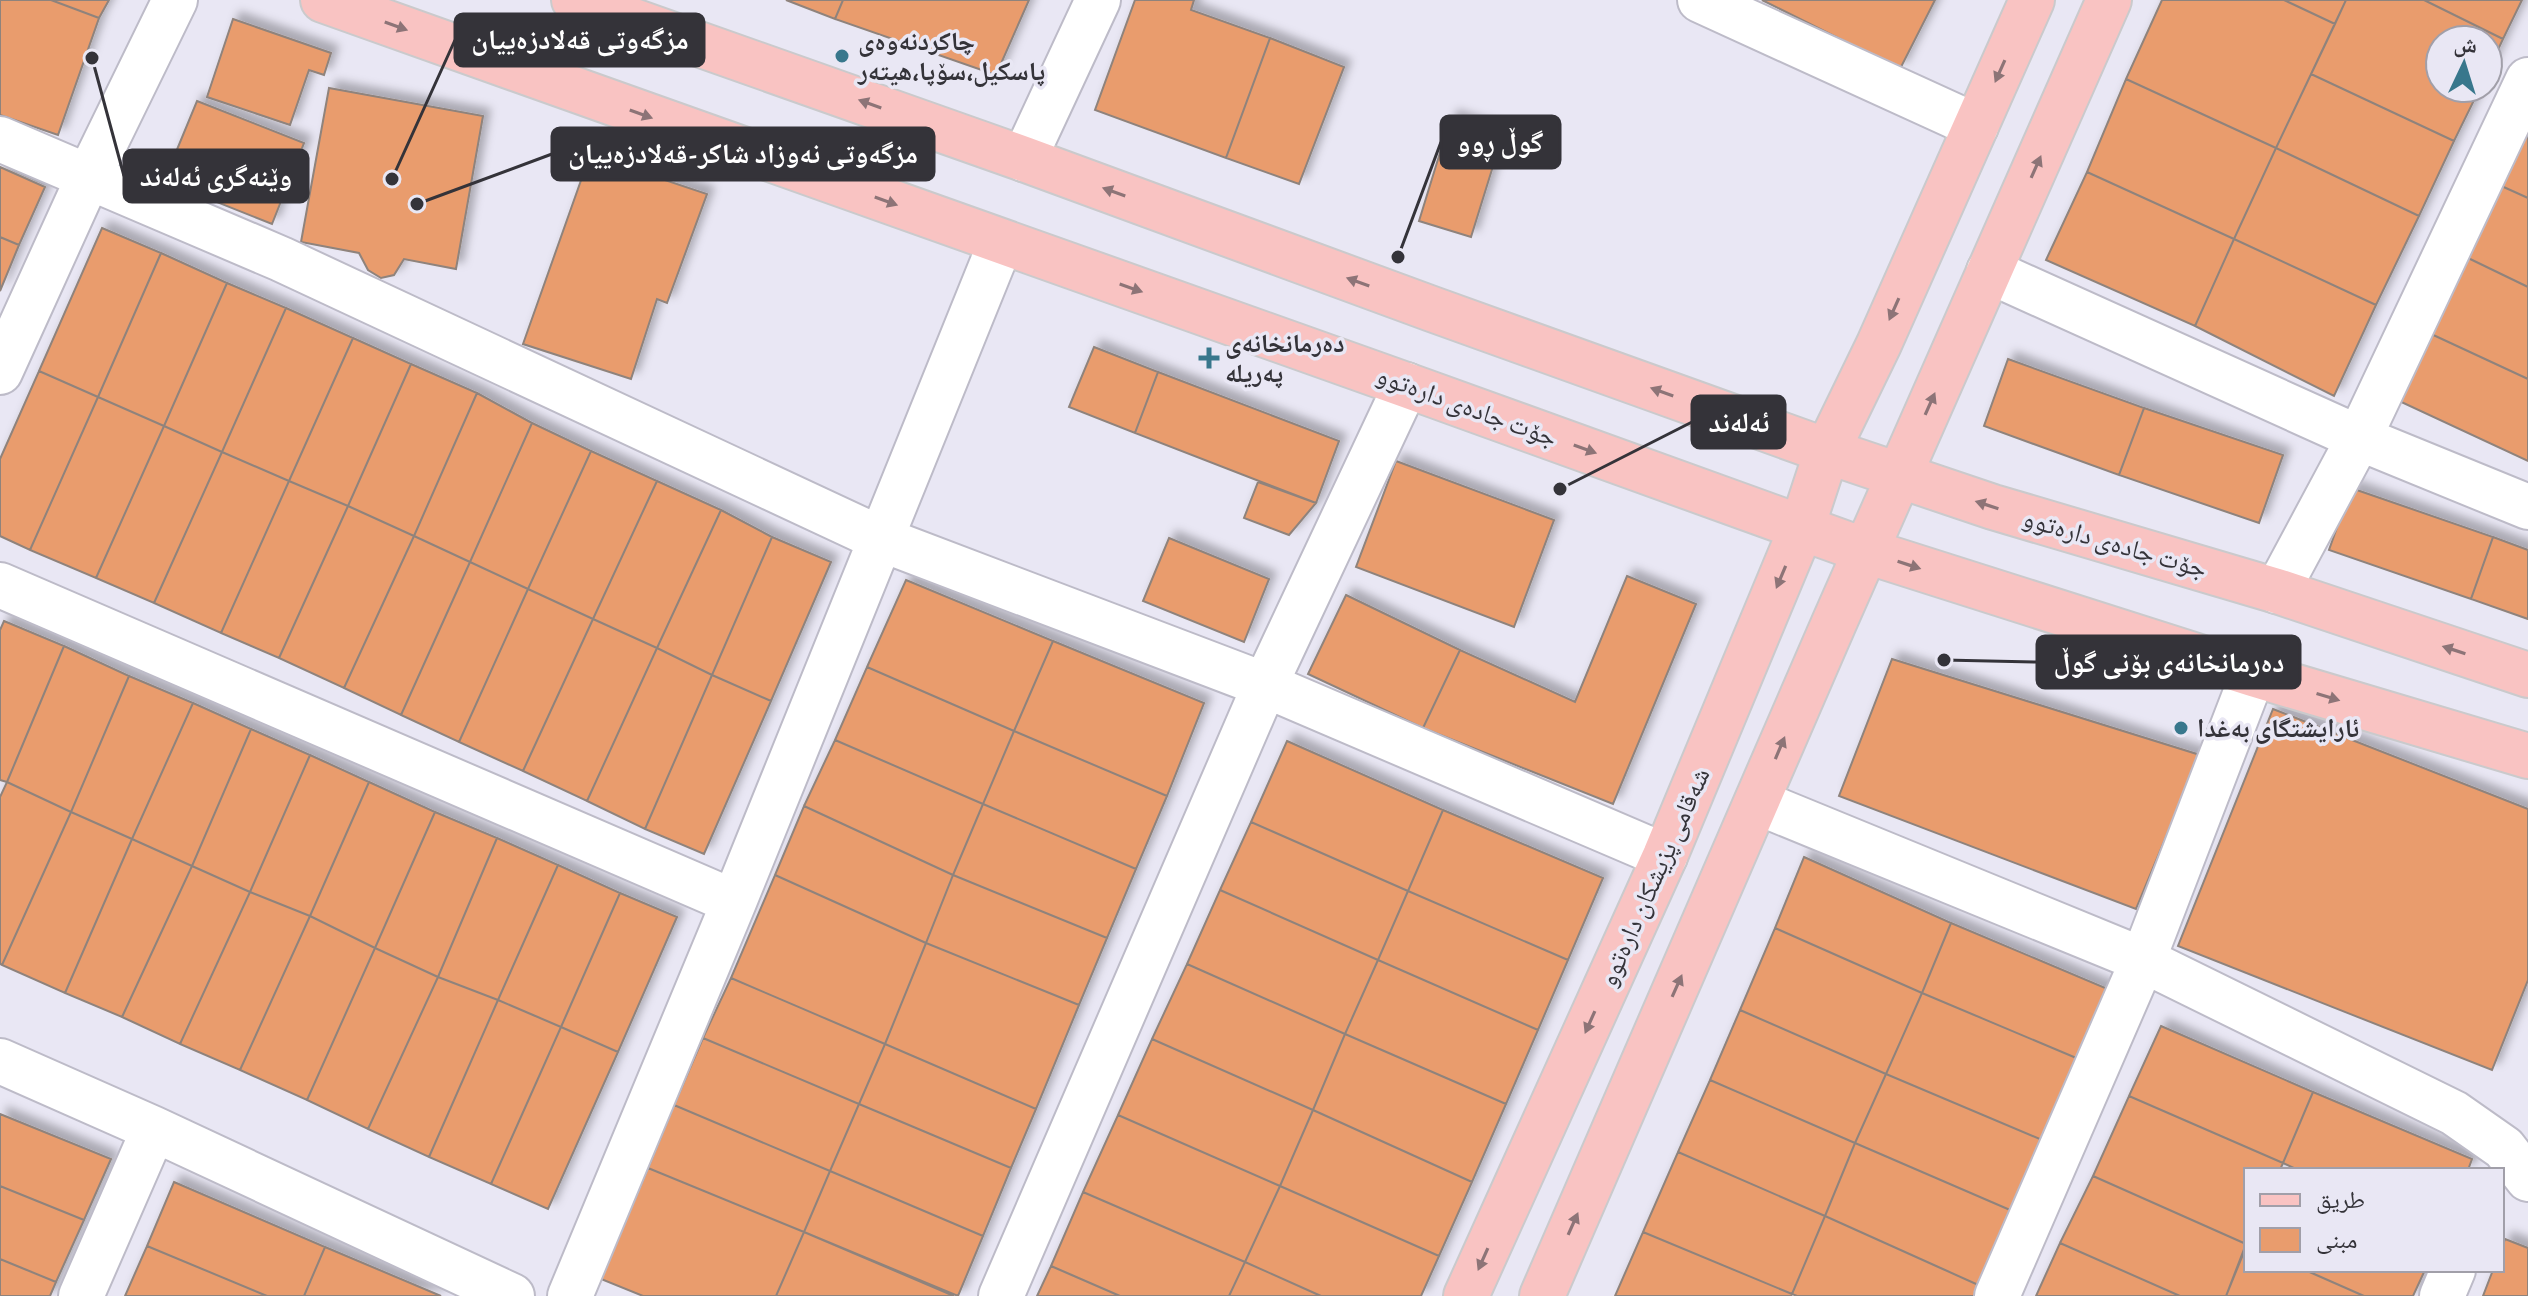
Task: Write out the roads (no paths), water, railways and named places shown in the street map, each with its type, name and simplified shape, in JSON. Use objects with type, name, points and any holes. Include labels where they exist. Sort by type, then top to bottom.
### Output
[{"type":"main road","name":"جۆت جادەی دارەتوو","points":[[323,0],[1866,551],[2253,674],[2528,756]]},
{"type":"main road","name":"جۆت جادەی دارەتوو","points":[[574,0],[629,9],[1024,159],[1898,476],[2277,591],[2528,675]]},
{"type":"main road","name":"شەقامی پزیشکان دارەتوو","points":[[1466,1296],[1665,856],[1802,527],[1827,451],[1879,344],[2032,0]]},
{"type":"main road","points":[[1542,1296],[1898,476],[2109,0]]},
{"type":"street","points":[[0,372],[89,176],[175,0]]},
{"type":"street","points":[[1024,159],[1098,0]]},
{"type":"street","points":[[1700,0],[1976,126]]},
{"type":"street","points":[[2277,591],[2359,438],[2528,80]]},
{"type":"street","points":[[0,139],[281,259],[881,539],[1265,685],[1665,856]]},
{"type":"street","points":[[570,1296],[734,902],[1001,242]]},
{"type":"street","points":[[1989,271],[2359,438],[2528,507]]},
{"type":"street","points":[[1001,1296],[1265,685],[1406,385]]},
{"type":"street","points":[[0,585],[734,902]]},
{"type":"street","points":[[1997,1296],[2143,960],[2253,674]]},
{"type":"street","points":[[1757,802],[2143,960],[2454,1113],[2509,1166]]},
{"type":"street","points":[[0,1061],[154,1129],[512,1296]]},
{"type":"street","points":[[81,1296],[154,1129]]},
{"type":"street","points":[[2442,1296],[2452,1272]]},
{"type":"place","name":"چاکردنەوەی پاسکیل،سۆپا،هیتەر","points":[[842,56]]},
{"type":"place","name":"وێنەگری ئەلەند","points":[[92,58]]},
{"type":"place","name":"مزگەوتی قەلادزەییان","points":[[392,179]]},
{"type":"place","name":"مزگەوتی نەوزاد شاکر-قەلادزەییان","points":[[417,204]]},
{"type":"place","name":"گوڵ ڕوو","points":[[1398,257]]},
{"type":"place","name":"دەرمانخانەی پەریلە","points":[[1209,358]]},
{"type":"place","name":"ئەلەند","points":[[1560,489]]},
{"type":"place","name":"دەرمانخانەی بۆنی گوڵ","points":[[1944,660]]},
{"type":"place","name":"ئارایشتگای بەغدا","points":[[2181,728]]}]
